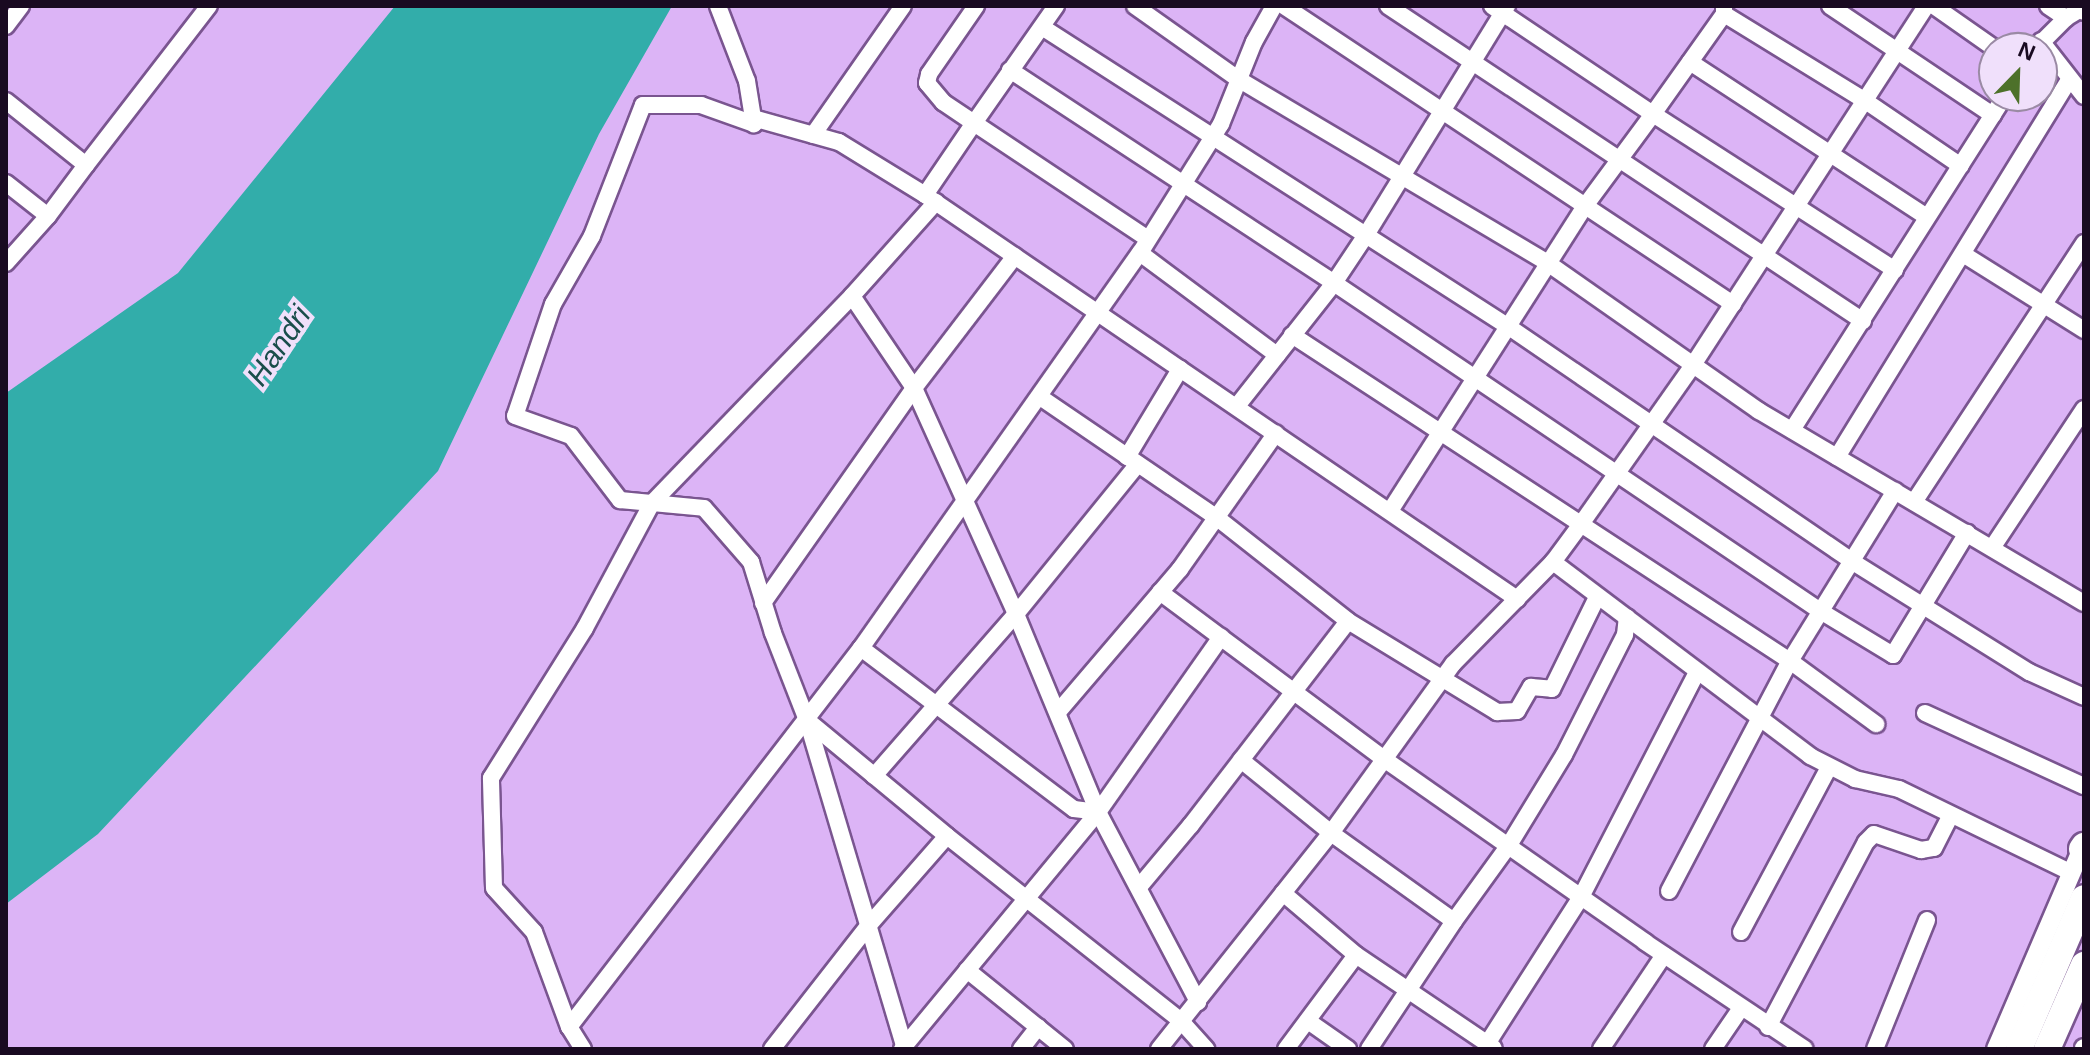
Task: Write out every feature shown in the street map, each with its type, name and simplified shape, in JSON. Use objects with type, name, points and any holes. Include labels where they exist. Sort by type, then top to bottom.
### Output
[{"type":"highway","points":[[2019,1049],[2084,898]]},
{"type":"highway","points":[[2047,1049],[2084,965]]},
{"type":"street","points":[[6,26],[21,6]]},
{"type":"street","points":[[6,263],[48,216],[209,6]]},
{"type":"street","points":[[718,6],[747,81],[754,124],[701,105],[643,105],[592,236],[553,304],[515,416],[571,436],[620,500],[704,508],[751,562],[807,720],[904,1048]]},
{"type":"street","points":[[813,135],[903,6]]},
{"type":"street","points":[[976,6],[929,74],[927,83],[943,102],[1144,246],[1277,355]]},
{"type":"street","points":[[583,1049],[569,1027],[534,932],[494,888],[491,778],[585,628],[652,503],[852,296],[931,199],[974,123],[1056,6]]},
{"type":"street","points":[[1135,6],[1238,79],[1549,264],[1792,430],[2083,598]]},
{"type":"street","points":[[569,1027],[861,648],[1040,397],[1144,246],[1212,139],[1274,6]]},
{"type":"street","points":[[1284,6],[1733,304]]},
{"type":"street","points":[[1388,6],[1863,321]]},
{"type":"street","points":[[1830,6],[1993,115]]},
{"type":"street","points":[[1159,1049],[1331,833],[1443,678],[1553,562],[1581,524],[1693,365],[1926,6]]},
{"type":"street","points":[[1934,6],[1978,37]]},
{"type":"street","points":[[2048,6],[2066,18]]},
{"type":"street","points":[[1237,406],[1334,283],[1366,235],[1473,63],[1501,9],[1653,114],[1895,270]]},
{"type":"street","points":[[2051,32],[2066,18],[2081,9],[2084,12]]},
{"type":"street","points":[[1390,511],[1585,206],[1724,10],[1961,166]]},
{"type":"street","points":[[1042,27],[1509,327],[1853,562],[2029,672],[2084,697]]},
{"type":"street","points":[[1690,62],[1927,217]]},
{"type":"street","points":[[2058,67],[2084,96]]},
{"type":"street","points":[[1010,70],[1334,283],[1615,475],[1822,612],[1893,655],[1967,533]]},
{"type":"street","points":[[1837,457],[2069,80]]},
{"type":"street","points":[[6,101],[86,165]]},
{"type":"street","points":[[1792,430],[1995,112]]},
{"type":"street","points":[[753,118],[839,142],[931,199],[1517,599]]},
{"type":"street","points":[[6,183],[48,216]]},
{"type":"street","points":[[1914,502],[2084,243]]},
{"type":"street","points":[[1963,254],[2084,330]]},
{"type":"street","points":[[763,603],[914,388],[1015,256]]},
{"type":"street","points":[[852,296],[914,388],[1016,614],[1098,812],[1198,1002]]},
{"type":"street","points":[[1292,335],[1790,661],[1876,724]]},
{"type":"street","points":[[874,776],[1016,614],[1132,460],[1180,369]]},
{"type":"street","points":[[1040,397],[1216,517],[1348,621],[1497,712],[1517,711],[1531,687],[1552,689],[1597,597]]},
{"type":"street","points":[[1992,548],[2084,409]]},
{"type":"street","points":[[1058,712],[1160,592],[1276,433]]},
{"type":"street","points":[[1669,891],[1758,717],[1895,491]]},
{"type":"street","points":[[1553,562],[1697,672],[1829,767],[1855,779],[1899,789],[1951,815],[2081,853],[1996,1049]]},
{"type":"street","points":[[1160,592],[1384,759],[1795,1047]]},
{"type":"street","points":[[1369,1049],[1509,845],[1564,755],[1625,635],[1627,617]]},
{"type":"street","points":[[1139,887],[1348,621]]},
{"type":"street","points":[[904,1048],[1098,812],[1221,637]]},
{"type":"street","points":[[861,648],[1074,809],[1098,812]]},
{"type":"street","points":[[1283,893],[1356,955],[1491,1046],[1581,897],[1697,672]]},
{"type":"street","points":[[1925,713],[2084,786]]},
{"type":"street","points":[[807,720],[947,836],[1181,1021],[1206,1049]]},
{"type":"street","points":[[1241,760],[1331,833],[1454,921]]},
{"type":"street","points":[[1741,932],[1829,767]]},
{"type":"street","points":[[1768,1027],[1866,842],[1874,834],[1921,850],[1934,848],[1951,815]]},
{"type":"street","points":[[772,1049],[869,925],[947,836]]},
{"type":"street","points":[[1875,1049],[1927,920]]},
{"type":"street","points":[[1286,1049],[1356,955]]},
{"type":"street","points":[[1601,1049],[1664,955]]},
{"type":"street","points":[[967,970],[1065,1049]]},
{"type":"street","points":[[1713,1049],[1741,1008]]},
{"type":"street","points":[[1308,1021],[1348,1049]]},
{"type":"street","points":[[1021,1049],[1038,1027]]},
{"type":"water","name":"Handri","points":[[395,6],[672,6],[599,134],[438,471],[98,834],[6,904],[6,393],[178,273]]}]
